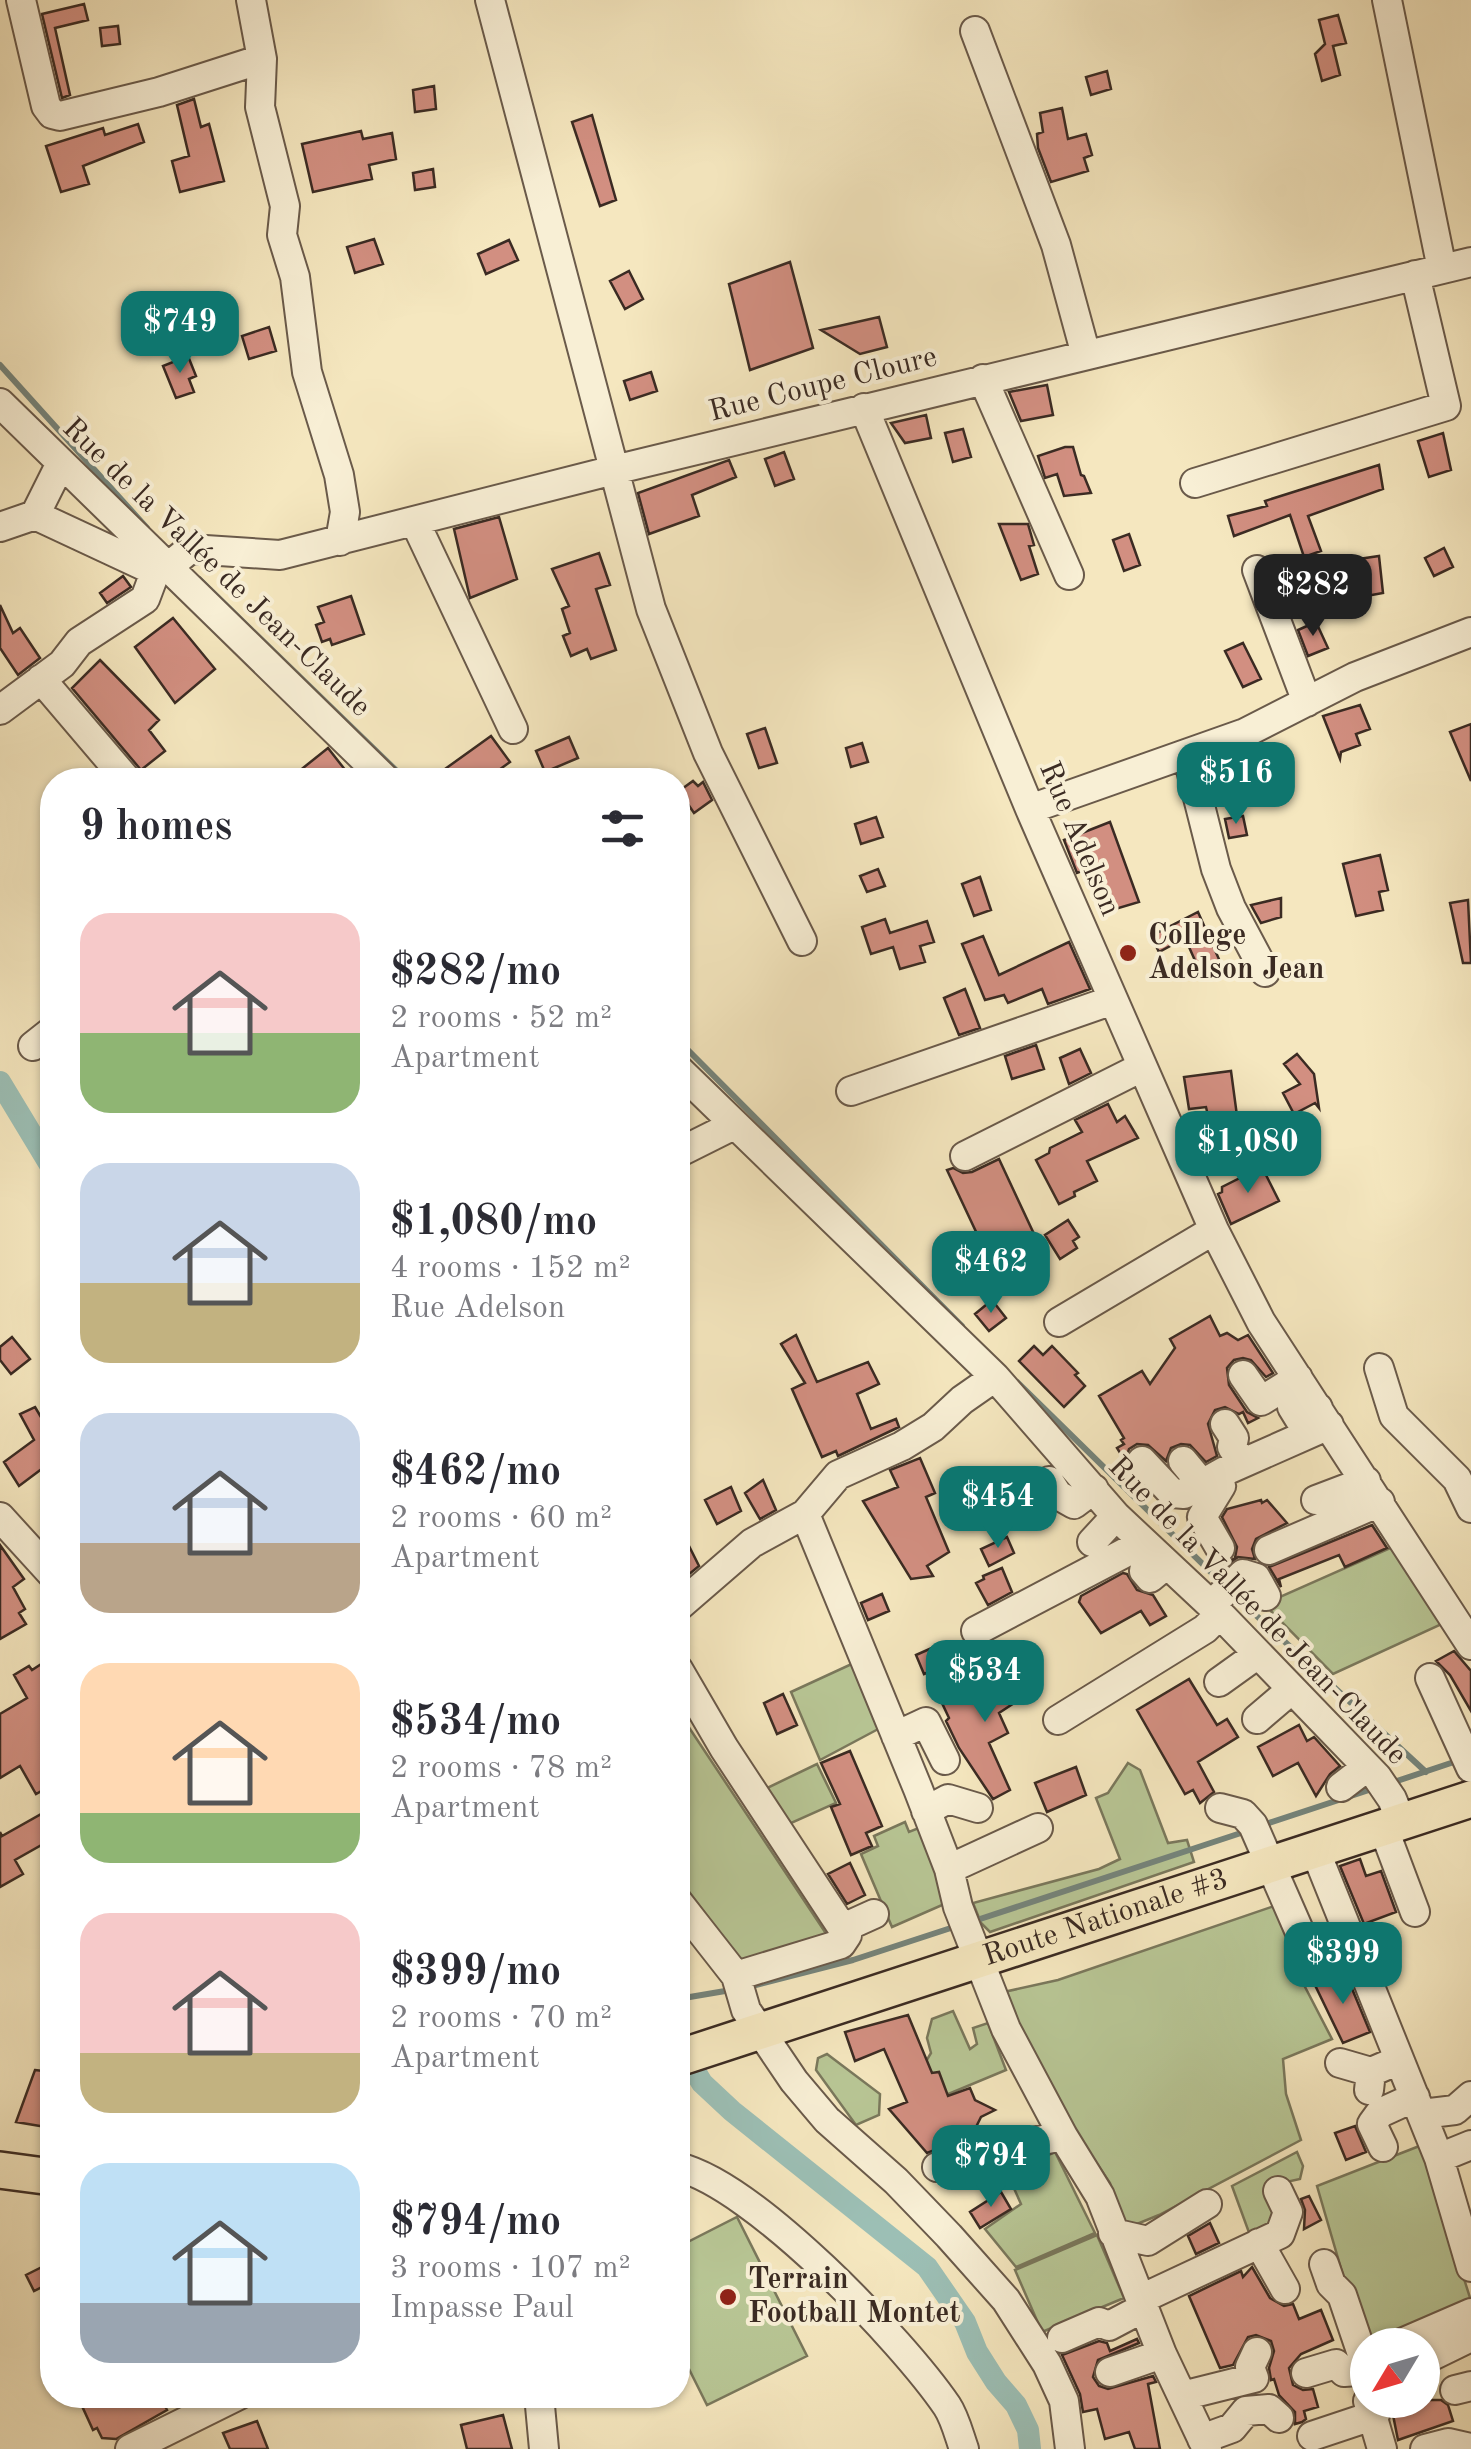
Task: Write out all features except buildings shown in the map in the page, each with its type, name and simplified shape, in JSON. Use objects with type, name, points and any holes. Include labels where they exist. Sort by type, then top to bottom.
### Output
[{"type":"main road","name":"Route Nationale #3","points":[[690,2053],[750,2027],[974,1949],[1314,1850],[1384,1798],[1471,1799]]},
{"type":"main road","points":[[0,2170],[40,2175]]},
{"type":"street","points":[[20,0],[46,106],[52,114],[60,116],[159,92],[262,59]]},
{"type":"street","points":[[251,0],[262,59],[260,107],[285,206],[282,236],[295,277],[307,372],[339,475],[345,512],[340,541]]},
{"type":"street","points":[[490,0],[650,609],[708,753],[802,941]]},
{"type":"street","points":[[1195,483],[1446,406],[1387,0]]},
{"type":"street","points":[[975,31],[1056,245],[1086,354]]},
{"type":"street","name":"Rue Coupe Cloure","points":[[169,562],[280,555],[864,408],[1471,262]]},
{"type":"street","points":[[982,380],[1068,575]]},
{"type":"street","name":"Rue de la Vallée de Jean-Claude","points":[[0,403],[169,562],[373,768]]},
{"type":"street","name":"Rue Adelson","points":[[864,408],[1030,809],[1214,1230],[1261,1322],[1298,1378],[1313,1413],[1377,1498],[1471,1645]]},
{"type":"street","points":[[34,515],[61,463]]},
{"type":"street","points":[[0,527],[34,515],[169,562],[144,600],[79,642],[62,664],[0,710]]},
{"type":"street","points":[[416,522],[513,728]]},
{"type":"street","points":[[1257,570],[1307,702]]},
{"type":"street","points":[[1030,809],[1245,733],[1355,678],[1471,632]]},
{"type":"street","points":[[41,679],[118,768]]},
{"type":"street","points":[[1187,754],[1216,869],[1231,908],[1265,972]]},
{"type":"street","points":[[851,1091],[1113,1000]]},
{"type":"street","points":[[965,1156],[1142,1067]]},
{"type":"street","name":"Rue de la Vallée de Jean-Claude","points":[[690,1081],[996,1377],[1141,1541],[1155,1568],[1221,1599],[1258,1654],[1384,1798]]},
{"type":"street","points":[[690,1147],[734,1125]]},
{"type":"street","points":[[1059,1322],[1214,1230]]},
{"type":"street","points":[[1379,1368],[1394,1416],[1457,1479],[1471,1508]]},
{"type":"street","points":[[1244,1376],[1260,1401],[1298,1378]]},
{"type":"street","points":[[690,1597],[752,1543],[805,1514],[838,1476],[917,1436],[996,1377]]},
{"type":"street","points":[[1142,1461],[1175,1495],[1242,1463],[1313,1413]]},
{"type":"street","points":[[1225,1424],[1242,1463]]},
{"type":"street","points":[[1183,1461],[1204,1483],[1221,1486],[1202,1517],[1220,1548]]},
{"type":"street","points":[[1049,1481],[1058,1495],[1074,1504],[1094,1489]]},
{"type":"street","points":[[1269,1550],[1322,1520],[1377,1498]]},
{"type":"street","points":[[1322,1520],[1377,1498]]},
{"type":"street","points":[[805,1514],[926,1810],[1006,2029],[1100,2196],[1162,2354],[1205,2444],[1232,2428],[1246,2411],[1269,2409],[1279,2418]]},
{"type":"street","points":[[1092,1542],[1116,1516]]},
{"type":"street","points":[[3,1525],[40,1562]]},
{"type":"street","points":[[976,1631],[1141,1541]]},
{"type":"street","points":[[1058,1720],[1205,1629],[1221,1599],[1243,1574],[1256,1578],[1266,1596]]},
{"type":"street","points":[[1219,1682],[1258,1654]]},
{"type":"street","points":[[1430,1678],[1471,1768]]},
{"type":"street","points":[[690,1689],[724,1748],[847,1934],[841,1944],[736,1976]]},
{"type":"street","points":[[1256,1719],[1292,1689]]},
{"type":"street","points":[[896,1736],[926,1722],[945,1760]]},
{"type":"street","points":[[1340,1787],[1384,1798],[1415,1912]]},
{"type":"street","points":[[926,1810],[948,1799],[978,1808]]},
{"type":"street","points":[[1220,1808],[1242,1814],[1254,1828],[1309,1954],[1323,1967]]},
{"type":"street","points":[[949,1869],[1038,1828]]},
{"type":"street","points":[[1314,1850],[1438,2158],[1471,2267]]},
{"type":"street","points":[[839,1922],[874,1914]]},
{"type":"street","points":[[690,1919],[736,1976],[750,2027],[794,2081],[827,2120],[896,2181],[1006,2300],[1048,2364],[1064,2401],[1070,2449]]},
{"type":"street","points":[[1340,2063],[1370,2081],[1400,2060]]},
{"type":"street","points":[[1382,2147],[1372,2124],[1380,2114],[1418,2106],[1430,2111],[1455,2110],[1471,2096]]},
{"type":"street","points":[[937,2167],[990,2150],[1063,2136]]},
{"type":"street","points":[[1438,2158],[1471,2146]]},
{"type":"street","points":[[690,2173],[718,2184],[770,2223],[870,2310],[950,2409],[964,2449]]},
{"type":"street","points":[[1062,2338],[1099,2322],[1109,2326],[1142,2304],[1280,2234],[1288,2212],[1278,2190]]},
{"type":"street","points":[[1113,2233],[1148,2241],[1207,2204]]},
{"type":"street","points":[[1263,2242],[1285,2289]]},
{"type":"street","points":[[1324,2264],[1331,2284],[1342,2295],[1352,2328]]},
{"type":"street","points":[[1436,2328],[1471,2313]]},
{"type":"street","points":[[1336,2322],[1341,2336],[1350,2345]]},
{"type":"street","points":[[1440,2352],[1471,2338]]},
{"type":"street","points":[[1182,2396],[1254,2378],[1250,2367],[1258,2352]]},
{"type":"street","points":[[1110,2372],[1162,2354]]},
{"type":"street","points":[[1306,2373],[1336,2364],[1344,2372],[1350,2369]]},
{"type":"street","points":[[130,2449],[213,2408]]},
{"type":"street","points":[[540,2408],[544,2449]]},
{"type":"street","points":[[1312,2436],[1350,2418]]},
{"type":"street","points":[[1374,2418],[1382,2449]]},
{"type":"street","points":[[1426,2449],[1448,2443],[1471,2448]]},
{"type":"green space","points":[[1397,1545],[1444,1623],[1333,1674],[1264,1604]]},
{"type":"green space","points":[[856,1662],[882,1727],[820,1760],[791,1692]]},
{"type":"green space","points":[[690,1729],[829,1938],[743,1964],[690,1893]]},
{"type":"green space","points":[[1128,1763],[1140,1770],[1168,1843],[1187,1840],[1194,1862],[990,1932],[981,1923],[973,1903],[1099,1869],[1120,1859],[1096,1798],[1108,1793]]},
{"type":"green space","points":[[817,1764],[836,1803],[789,1824],[765,1789]]},
{"type":"green space","points":[[905,1822],[909,1832],[924,1826],[949,1902],[892,1927],[861,1854],[878,1846],[874,1836]]},
{"type":"green space","points":[[1280,1904],[1300,1961],[1292,1964],[1293,1981],[1304,1985],[1332,2039],[1283,2059],[1286,2094],[1301,2140],[1159,2215],[1137,2224],[1126,2223],[1110,2183],[1071,2125],[1004,1992],[1058,1980]]},
{"type":"green space","points":[[953,2011],[970,2049],[977,2044],[973,2028],[988,2023],[1006,2070],[946,2095],[925,2063],[931,2053],[927,2038],[932,2019]]},
{"type":"green space","points":[[827,2054],[880,2094],[879,2115],[856,2125],[816,2070],[818,2058]]},
{"type":"green space","points":[[1422,2145],[1471,2301],[1469,2306],[1418,2328],[1358,2328],[1317,2186]]},
{"type":"green space","points":[[1055,2152],[1095,2233],[1016,2267],[985,2229],[1021,2204],[1008,2175]]},
{"type":"green space","points":[[1297,2152],[1303,2166],[1300,2179],[1286,2182],[1279,2222],[1251,2238],[1232,2186]]},
{"type":"green space","name":"Terrain Football Montet","points":[[737,2217],[807,2356],[707,2405],[690,2371],[690,2241]]},
{"type":"green space","points":[[1097,2235],[1124,2298],[1042,2332],[1015,2270]]},
{"type":"waterway","points":[[0,365],[147,528]]},
{"type":"waterway","points":[[199,579],[394,768]]},
{"type":"waterway","points":[[690,1052],[962,1326]]},
{"type":"waterway","points":[[0,1082],[40,1148]]},
{"type":"waterway","points":[[1017,1382],[1222,1583]]},
{"type":"waterway","points":[[1234,1595],[1426,1772]]},
{"type":"waterway","points":[[1391,1783],[1460,1760]]},
{"type":"waterway","points":[[1263,1825],[1375,1788]]},
{"type":"waterway","points":[[974,1921],[1247,1831]]},
{"type":"waterway","points":[[748,1987],[853,1960],[957,1926]]},
{"type":"waterway","points":[[690,1997],[731,1990]]},
{"type":"waterway","points":[[690,2063],[702,2083],[732,2111],[927,2267],[965,2322],[977,2352],[996,2382],[1016,2405],[1028,2430],[1030,2449]]},
{"type":"place","name":"College Adelson Jean","points":[[1128,953]]},
{"type":"place","name":"Terrain Football Montet","points":[[728,2297]]}]
